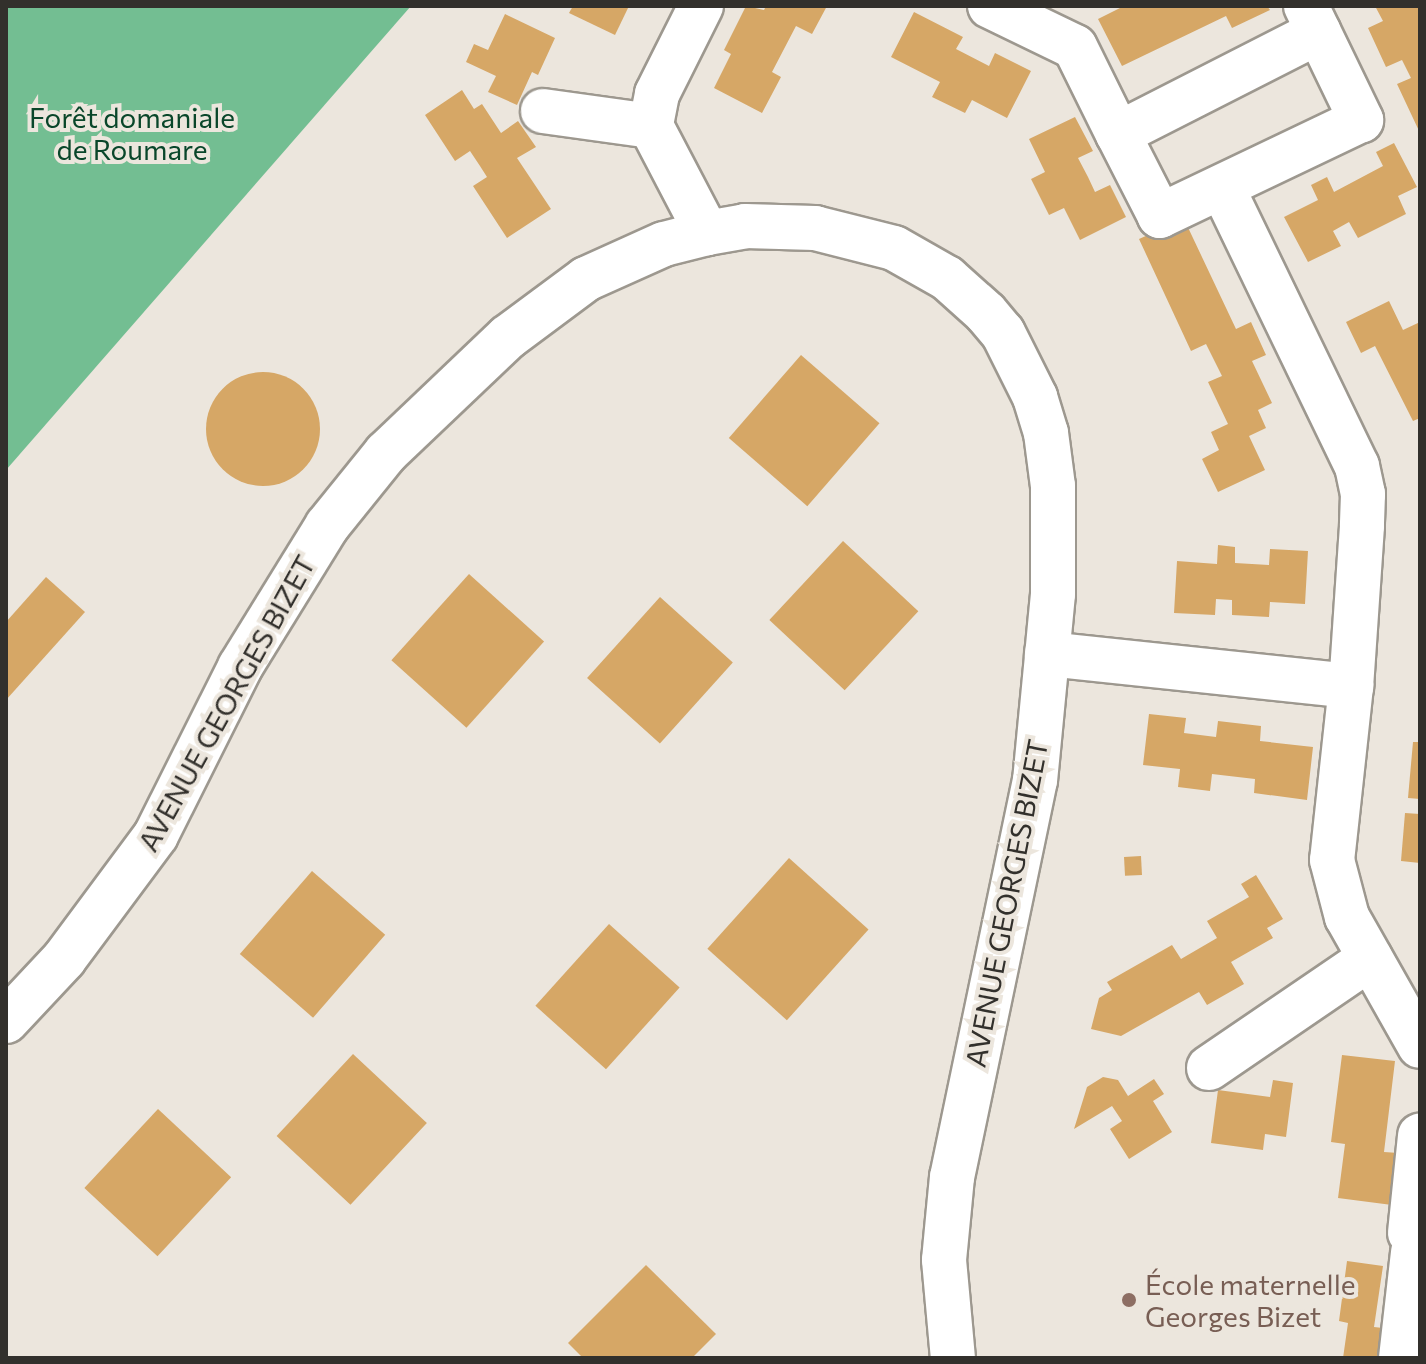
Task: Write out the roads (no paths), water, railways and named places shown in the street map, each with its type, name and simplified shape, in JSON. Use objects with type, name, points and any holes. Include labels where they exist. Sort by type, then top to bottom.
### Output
[{"type":"street","points":[[701,6],[657,94],[651,126],[707,233]]},
{"type":"street","points":[[990,6],[1075,47],[1118,134],[1160,216],[1361,120],[1312,19],[1118,134]]},
{"type":"street","points":[[543,111],[651,126]]},
{"type":"street","points":[[1222,187],[1357,466],[1363,494],[1362,526],[1351,686],[1332,860],[1347,917],[1420,1046]]},
{"type":"street","name":"AVENUE GEORGES BIZET","points":[[6,1021],[64,959],[156,835],[240,667],[327,526],[386,453],[508,337],[574,286],[623,260],[707,233],[763,226],[815,228],[857,236],[924,263],[968,295],[995,323],[1023,370],[1046,433],[1053,486],[1053,594],[1042,722],[1025,834],[952,1177],[944,1260],[953,1358]]},
{"type":"street","points":[[1047,654],[1351,686]]},
{"type":"street","points":[[1209,1068],[1370,958]]},
{"type":"street","points":[[1401,1358],[1420,1136]]},
{"type":"place","name":"École maternelle Georges Bizet","points":[[1129,1300]]},
{"type":"park label","name":"Forêt domaniale de Roumare","points":[[132,133]]}]
